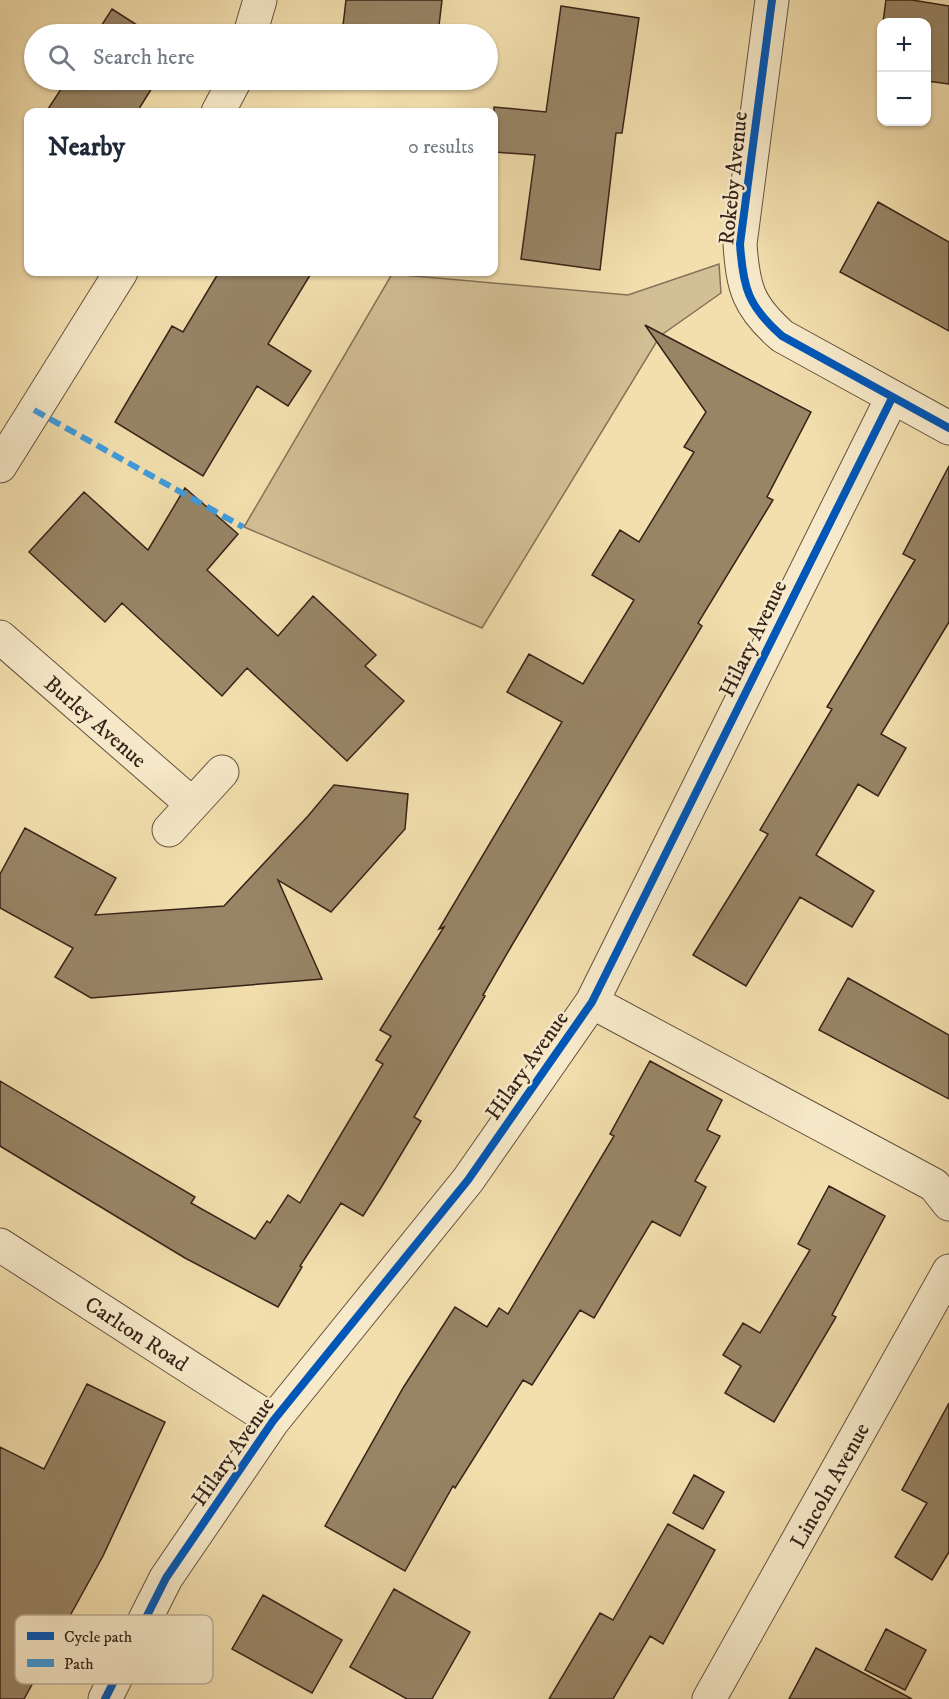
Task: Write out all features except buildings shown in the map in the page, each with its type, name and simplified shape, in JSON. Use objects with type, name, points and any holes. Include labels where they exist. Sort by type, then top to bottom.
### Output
[{"type":"street","points":[[253,24],[260,0]]},
{"type":"street","name":"Rokeby Avenue","points":[[772,0],[740,244],[742,277],[749,299],[762,318],[782,336],[949,428]]},
{"type":"street","points":[[220,108],[230,90]]},
{"type":"street","points":[[0,466],[119,276]]},
{"type":"street","name":"Hilary Avenue","points":[[149,1615],[166,1578],[273,1421],[468,1180],[592,1002],[892,398]]},
{"type":"street","name":"Burley Avenue","points":[[0,637],[192,804]]},
{"type":"street","points":[[169,830],[222,772]]},
{"type":"street","points":[[592,1002],[934,1185],[949,1204]]},
{"type":"street","name":"Carlton Road","points":[[0,1245],[273,1421]]},
{"type":"street","name":"Lincoln Avenue","points":[[709,1699],[949,1271]]},
{"type":"shaded area","points":[[719,264],[721,293],[660,336],[482,628],[244,527],[391,276],[414,276],[628,295]]},
{"type":"marked path","points":[[34,410],[243,527]]},
{"type":"cycle path","points":[[772,0],[740,244],[743,273],[749,295],[762,315],[782,336],[949,428]]},
{"type":"cycle path","points":[[147,1615],[166,1578],[273,1421],[468,1180],[592,1002],[892,398]]},
{"type":"cycle path","points":[[105,1699],[113,1684]]}]
